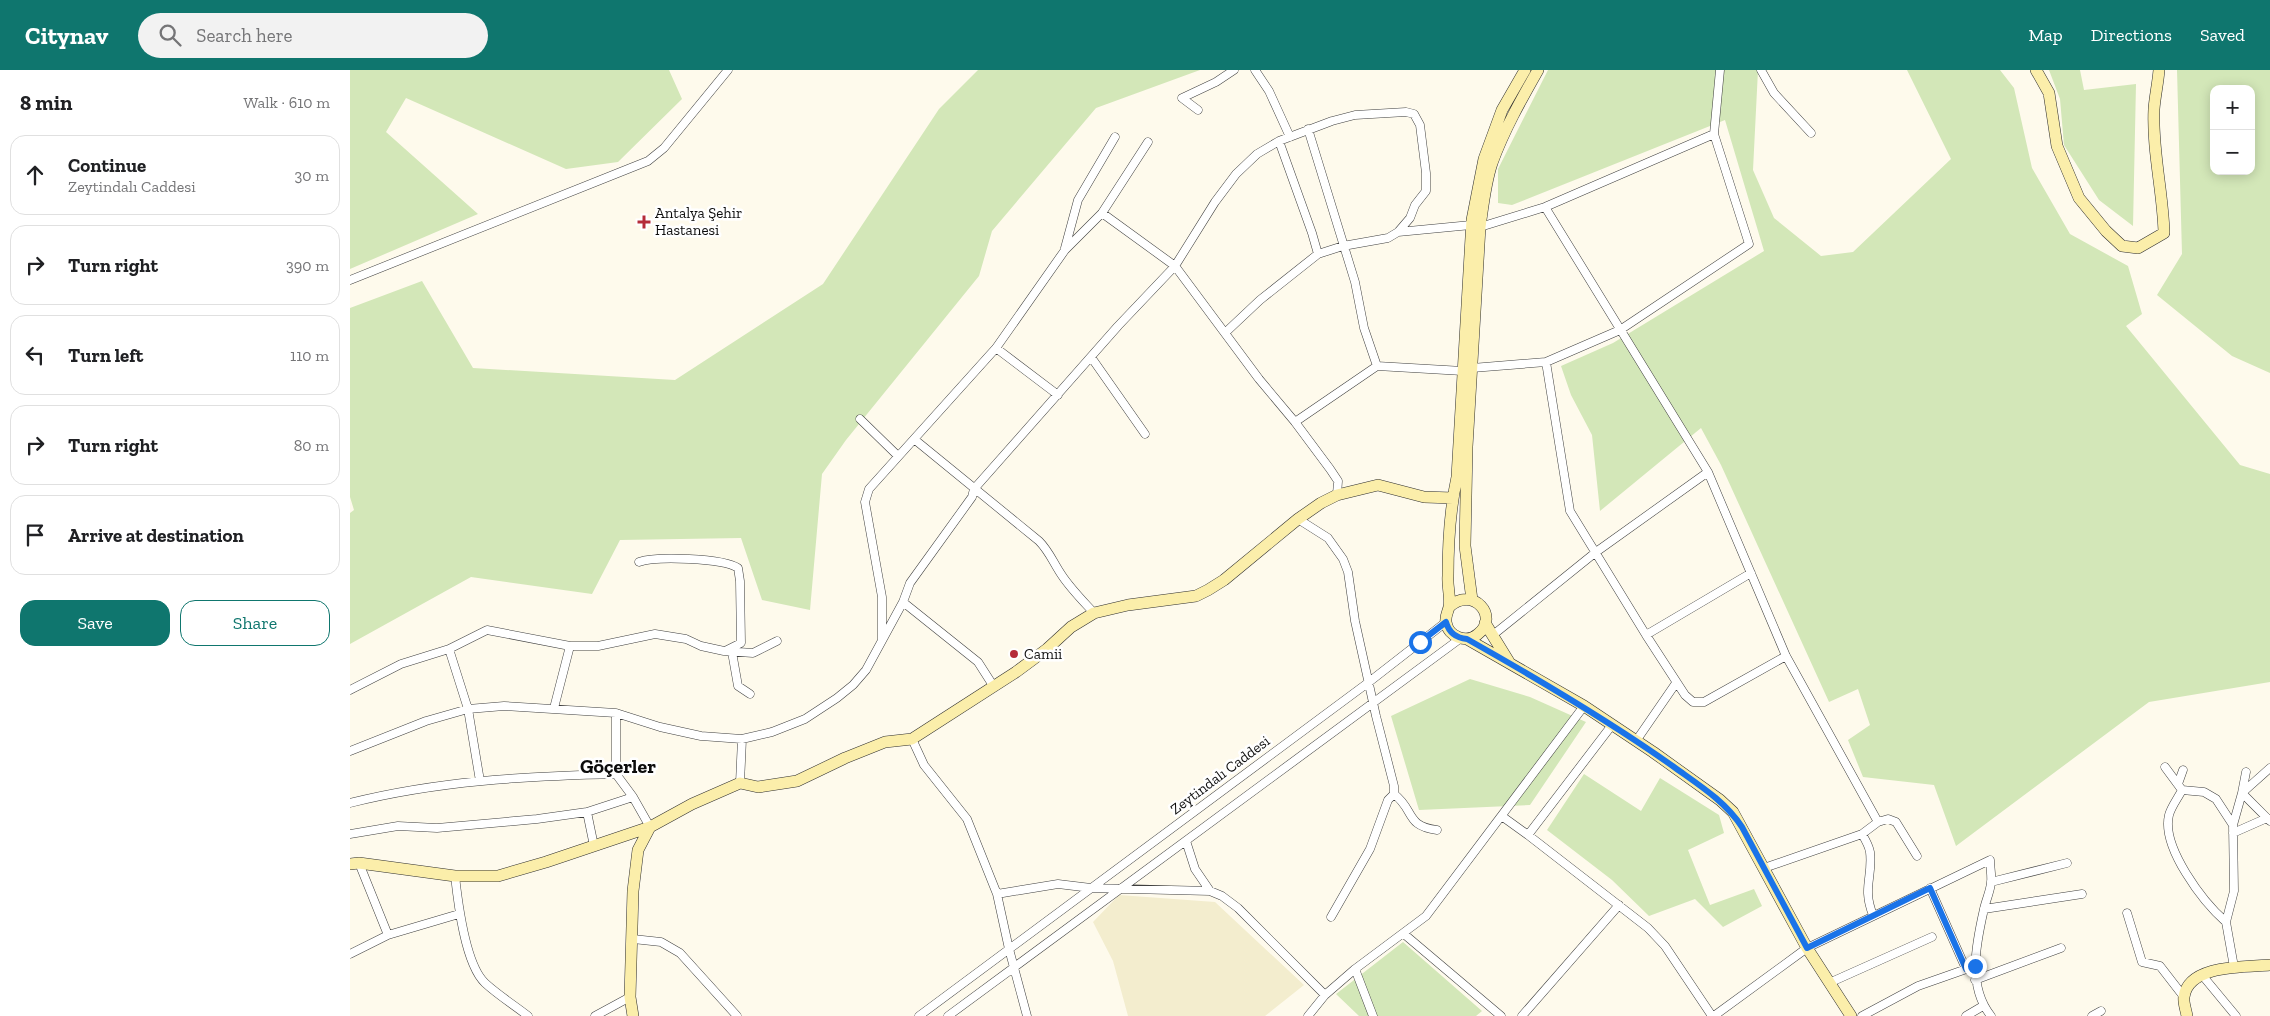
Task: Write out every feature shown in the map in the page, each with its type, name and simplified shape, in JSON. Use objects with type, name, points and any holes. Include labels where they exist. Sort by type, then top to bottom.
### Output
[{"type":"street","points":[[350,280],[648,161],[664,148],[728,70]]},
{"type":"street","points":[[1198,110],[1182,98],[1216,82],[1234,70]]},
{"type":"street","points":[[1255,70],[1269,91],[1290,137]]},
{"type":"street","points":[[1472,600],[1465,546],[1468,370],[1476,226],[1484,159],[1502,110],[1525,70]]},
{"type":"street","points":[[1476,226],[1492,164],[1514,113],[1538,70]]},
{"type":"street","points":[[1295,422],[1377,366],[1468,370],[1546,362],[1620,330],[1749,244],[1714,134],[1720,70]]},
{"type":"street","points":[[1762,70],[1774,93],[1811,133]]},
{"type":"street","points":[[2036,70],[2049,94],[2057,146],[2080,198],[2106,231],[2122,246],[2138,248],[2164,234],[2155,145],[2154,108],[2159,70]]},
{"type":"street","points":[[350,751],[388,734],[468,709],[504,706],[616,713],[660,727],[701,736],[742,739],[772,732],[805,719],[837,698],[853,685],[866,670],[903,602],[910,583],[972,497],[974,489],[1175,266],[1215,202],[1236,174],[1257,154],[1279,141],[1308,129],[1355,115],[1406,112],[1417,117],[1426,173],[1426,191],[1415,204],[1410,218],[1398,232],[1388,238],[1343,246],[1318,254],[1260,300],[1226,332]]},
{"type":"street","points":[[1308,129],[1355,282],[1364,328],[1377,366]]},
{"type":"street","points":[[1398,232],[1476,226],[1545,207],[1714,134]]},
{"type":"street","points":[[1065,250],[1078,200],[1115,137]]},
{"type":"street","points":[[1279,141],[1318,254]]},
{"type":"street","points":[[882,641],[882,597],[865,502],[868,489],[996,348],[1065,250],[1102,213],[1148,142]]},
{"type":"street","points":[[1545,207],[1708,472],[1786,656],[1878,822]]},
{"type":"street","points":[[1102,213],[1175,266],[1338,481],[1337,495]]},
{"type":"street","points":[[996,348],[1058,395]]},
{"type":"street","points":[[1091,357],[1145,434]]},
{"type":"street","points":[[1546,362],[1570,511],[1676,683],[1693,702],[1704,702],[1786,656]]},
{"type":"street","points":[[1468,370],[1457,477],[1452,498],[1448,577],[1449,607],[1446,622],[1451,633],[1510,663],[1584,706],[1720,800],[1733,812],[1807,948],[1851,1016]]},
{"type":"street","points":[[860,419],[898,456]]},
{"type":"street","points":[[914,439],[1040,541],[1051,554],[1060,573],[1094,613]]},
{"type":"street","points":[[1493,634],[1596,552],[1708,472]]},
{"type":"street","points":[[355,864],[455,876],[498,876],[650,827],[692,804],[740,783],[758,787],[797,781],[845,758],[885,742],[912,739],[994,687],[1047,649],[1071,627],[1094,613],[1128,605],[1196,596],[1224,580],[1298,519],[1321,503],[1337,495],[1378,485],[1424,497],[1452,498]]},
{"type":"street","points":[[1298,519],[1328,538],[1343,560],[1348,572],[1355,621],[1373,704],[1390,768],[1394,794],[1402,799],[1416,824],[1423,828],[1438,830]]},
{"type":"street","points":[[639,562],[649,558],[682,559],[724,562],[738,568],[741,643],[724,652]]},
{"type":"street","points":[[1646,635],[1751,573]]},
{"type":"street","points":[[1449,607],[1455,601],[1464,598],[1482,606],[1485,612],[1486,623],[1510,663]]},
{"type":"street","points":[[903,602],[978,662],[994,687]]},
{"type":"street","name":"Zeytindalı Caddesi","points":[[919,1016],[1369,682],[1446,622]]},
{"type":"street","points":[[948,1016],[1373,704],[1464,639],[1479,634],[1486,623]]},
{"type":"street","points":[[350,690],[401,664],[449,649],[487,630],[570,646],[598,646],[654,634],[686,639],[701,646],[724,652],[753,653],[777,641]]},
{"type":"street","points":[[554,708],[570,646]]},
{"type":"street","points":[[449,649],[468,709],[480,782]]},
{"type":"street","points":[[732,652],[738,686],[750,694]]},
{"type":"street","points":[[1636,741],[1676,683]]},
{"type":"street","points":[[1308,1016],[1325,995],[1355,969],[1426,916],[1584,706]]},
{"type":"street","points":[[616,713],[616,774],[634,797],[650,827]]},
{"type":"street","points":[[1528,835],[1612,725]]},
{"type":"street","points":[[740,783],[742,739]]},
{"type":"street","points":[[912,739],[924,765],[967,819],[997,894],[1027,1016]]},
{"type":"street","points":[[2164,767],[2180,787],[2204,792],[2216,799],[2233,829]]},
{"type":"street","points":[[2242,793],[2270,768]]},
{"type":"street","points":[[2183,770],[2180,787],[2169,815],[2170,836],[2178,858],[2196,891],[2213,911],[2226,922]]},
{"type":"street","points":[[2234,967],[2226,922],[2234,892],[2233,829],[2246,772]]},
{"type":"street","points":[[350,803],[415,790],[480,782],[544,776],[616,774]]},
{"type":"street","points":[[2242,793],[2269,819]]},
{"type":"street","points":[[1331,917],[1370,849],[1388,800],[1394,794]]},
{"type":"street","points":[[350,834],[398,826],[438,828],[485,825],[587,812],[634,797]]},
{"type":"street","points":[[587,812],[594,846]]},
{"type":"street","points":[[1503,816],[1648,928],[1665,946],[1713,1016],[1807,948],[1990,860],[1991,882],[1984,909],[1975,966],[1975,980],[1984,1006],[1992,1016]]},
{"type":"street","points":[[1764,868],[1862,834],[1878,822],[1888,819],[1896,822],[1918,856]]},
{"type":"street","points":[[2233,829],[2269,819]]},
{"type":"street","points":[[634,1015],[630,997],[633,891],[638,850],[650,827]]},
{"type":"street","points":[[1862,834],[1870,850],[1870,869],[1866,885],[1869,906],[1873,915]]},
{"type":"street","points":[[1186,841],[1195,869],[1210,891]]},
{"type":"street","points":[[1991,882],[2068,863]]},
{"type":"street","points":[[355,864],[388,935]]},
{"type":"street","points":[[455,876],[460,914],[473,964],[478,974],[484,983],[528,1016]]},
{"type":"street","points":[[997,894],[1058,884],[1091,888],[1210,891],[1222,896],[1238,908],[1325,995]]},
{"type":"street","points":[[1930,888],[1966,969]]},
{"type":"street","points":[[1984,909],[2082,894]]},
{"type":"street","points":[[1522,1016],[1619,904]]},
{"type":"street","points":[[350,954],[388,935],[460,914]]},
{"type":"street","points":[[2128,914],[2142,962],[2160,966],[2184,996],[2187,1016]]},
{"type":"street","points":[[1404,934],[1499,1015]]},
{"type":"street","points":[[1830,983],[1932,937]]},
{"type":"street","points":[[633,939],[661,942],[680,953],[737,1016]]},
{"type":"street","points":[[1975,980],[2061,948]]},
{"type":"street","points":[[2184,996],[2190,984],[2217,968],[2270,965]]},
{"type":"street","points":[[1862,1016],[1918,986],[1975,966]]},
{"type":"street","points":[[1355,969],[1373,1016]]},
{"type":"street","points":[[2202,976],[2236,1016]]},
{"type":"street","points":[[595,1016],[630,997]]},
{"type":"street","points":[[1966,1016],[1984,1006]]},
{"type":"street","points":[[2092,1016],[2101,1011]]},
{"type":"shaded area","points":[[1119,895],[1215,902],[1304,985],[1265,1016],[1128,1016],[1113,961],[1093,922]]},
{"type":"green space","points":[[350,70],[669,70],[682,99],[618,162],[566,169],[406,98],[386,132],[478,214],[350,269]]},
{"type":"green space","points":[[978,70],[1200,70],[1096,108],[992,231],[979,276],[846,440],[822,474],[810,610],[762,600],[741,538],[620,540],[592,594],[471,577],[350,644],[350,513],[354,510],[350,497],[350,308],[422,281],[473,368],[675,380],[823,284],[939,109]]},
{"type":"green space","points":[[1548,70],[1758,70],[1753,170],[1774,218],[1821,256],[1853,252],[1951,159],[1907,70],[2000,70],[2014,88],[2032,168],[2070,234],[2128,266],[2142,314],[2126,326],[2240,465],[2270,474],[2270,682],[2149,702],[1956,846],[1934,785],[1863,777],[1848,740],[1870,725],[1858,689],[1829,702],[1721,465],[1701,428],[1600,511],[1592,435],[1571,395],[1561,366],[1613,343],[1764,251],[1725,120],[1512,205],[1498,203],[1498,169]]},
{"type":"green space","points":[[2049,70],[2080,70],[2084,90],[2136,84],[2133,226],[2099,200],[2064,145],[2060,99]]},
{"type":"green space","points":[[2177,70],[2270,70],[2270,373],[2232,356],[2157,295],[2182,254]]},
{"type":"green space","points":[[1470,679],[1530,697],[1586,722],[1530,805],[1419,810],[1391,716]]},
{"type":"green space","points":[[1584,774],[1641,811],[1660,778],[1719,815],[1724,833],[1688,850],[1710,905],[1754,889],[1762,906],[1723,927],[1695,899],[1649,916],[1612,880],[1547,830]]},
{"type":"green space","points":[[1403,942],[1482,1011],[1476,1016],[1359,1016],[1336,994]]},
{"type":"place","name":"Antalya Şehir Hastanesi","points":[[644,222]]},
{"type":"place","name":"Camii","points":[[1014,654]]},
{"type":"district","name":"Göçerler","points":[[618,766]]},
{"type":"route","points":[[1420,642],[1446,622],[1451,633],[1467,639],[1584,706],[1654,752],[1720,800],[1733,812],[1742,827],[1807,948],[1930,888],[1966,969],[1975,966]]}]
